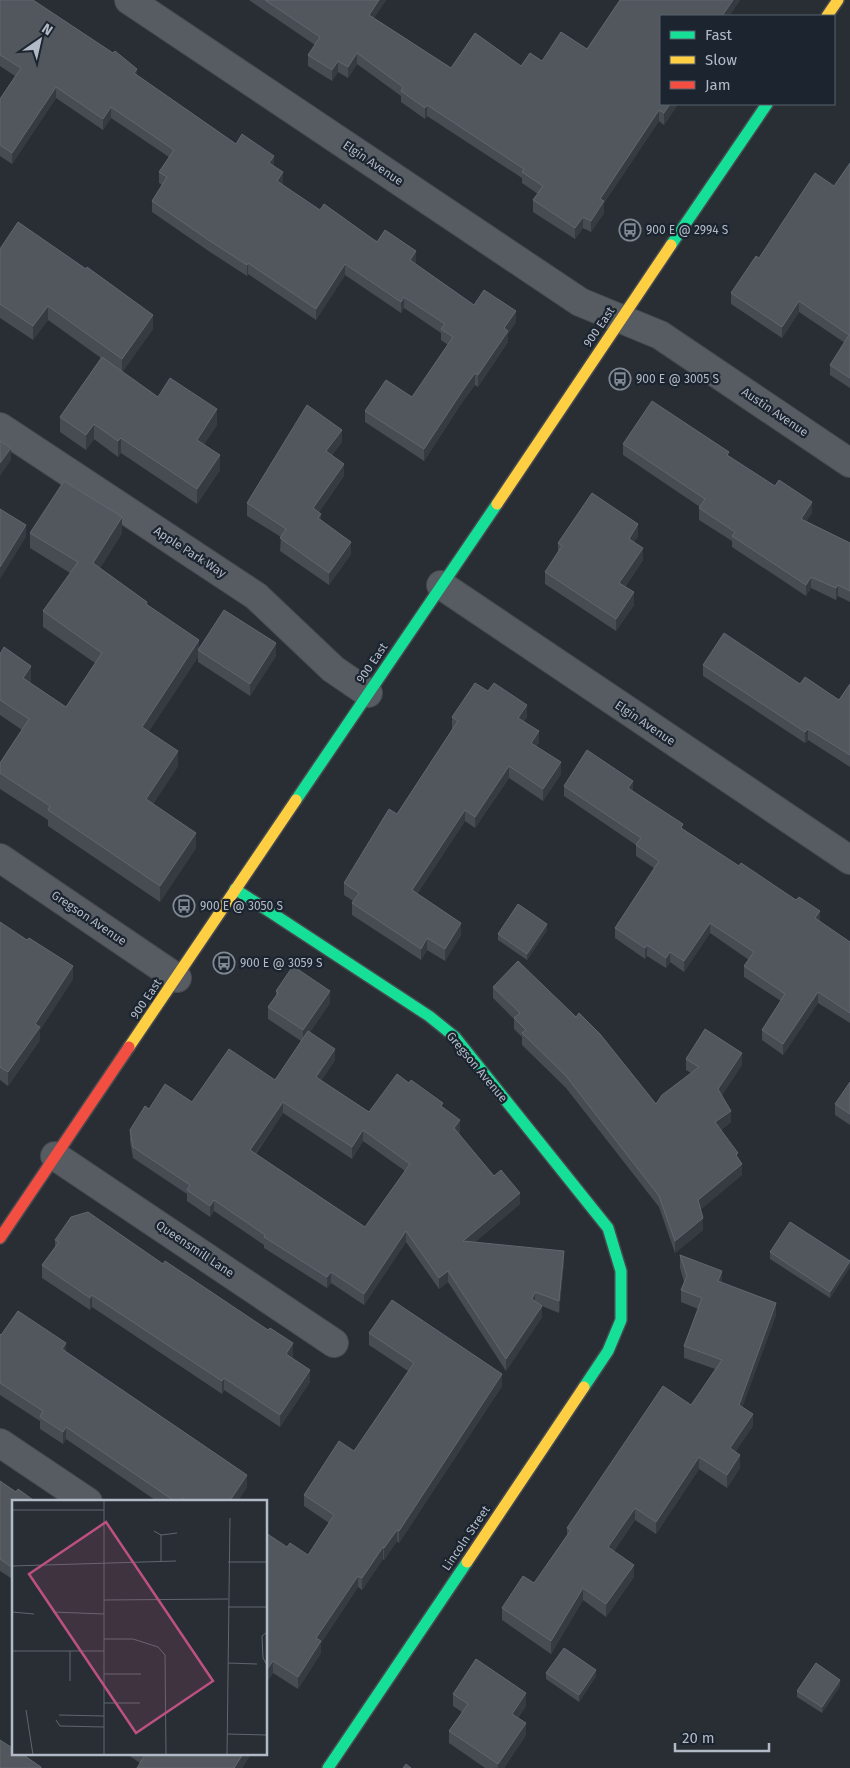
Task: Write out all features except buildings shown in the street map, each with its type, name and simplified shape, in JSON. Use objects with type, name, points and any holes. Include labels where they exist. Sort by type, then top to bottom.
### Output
[{"type":"street","name":"Elgin Avenue","points":[[129,0],[580,302],[621,319]]},
{"type":"street","points":[[828,15],[838,0]]},
{"type":"street","name":"900 East","points":[[0,1238],[766,105]]},
{"type":"street","name":"Austin Avenue","points":[[621,319],[660,336],[850,463]]},
{"type":"street","name":"Apple Park Way","points":[[0,427],[256,596],[333,669],[368,693]]},
{"type":"street","name":"Elgin Avenue","points":[[441,586],[850,860]]},
{"type":"street","name":"Gregson Avenue","points":[[0,858],[177,978]]},
{"type":"street","name":"Gregson Avenue","points":[[235,889],[429,1016],[455,1037],[608,1228],[621,1271],[621,1320]]},
{"type":"street","name":"Queensmill Lane","points":[[55,1156],[334,1343]]},
{"type":"street","name":"Lincoln Street","points":[[328,1768],[590,1380],[608,1351],[621,1320]]},
{"type":"street","points":[[0,1443],[85,1500]]},
{"type":"traffic: fast","points":[[671,245],[766,105]]},
{"type":"traffic: fast","points":[[296,800],[497,504]]},
{"type":"traffic: fast","points":[[235,889],[429,1016],[455,1037],[608,1228],[621,1271],[621,1320],[608,1351],[584,1387]]},
{"type":"traffic: fast","points":[[328,1768],[467,1562]]},
{"type":"traffic: slow","points":[[828,15],[838,0]]},
{"type":"traffic: slow","points":[[497,504],[671,245]]},
{"type":"traffic: slow","points":[[129,1047],[296,800]]},
{"type":"traffic: slow","points":[[467,1562],[584,1387]]},
{"type":"traffic: jam","points":[[0,1238],[129,1047]]},
{"type":"place","name":"900 E @ 2994 S","points":[[630,230]]},
{"type":"place","name":"900 E @ 3005 S","points":[[620,379]]},
{"type":"place","name":"900 E @ 3050 S","points":[[184,906]]},
{"type":"place","name":"900 E @ 3059 S","points":[[224,963]]}]
